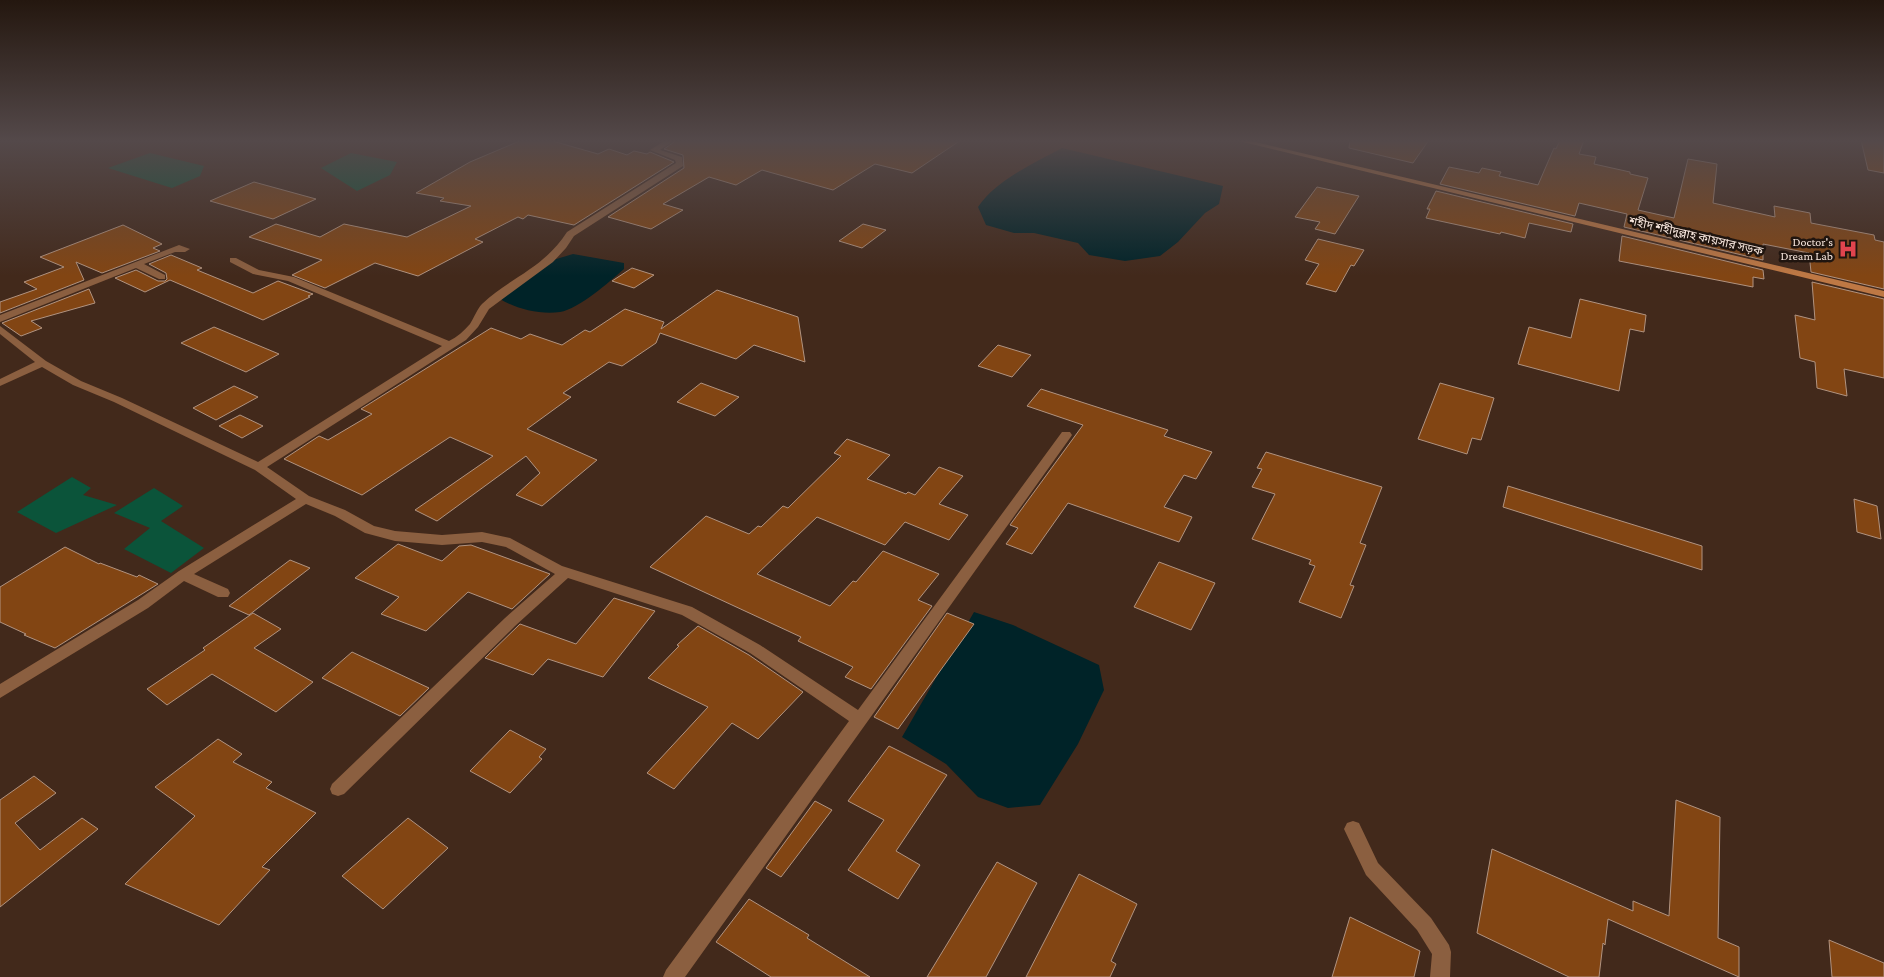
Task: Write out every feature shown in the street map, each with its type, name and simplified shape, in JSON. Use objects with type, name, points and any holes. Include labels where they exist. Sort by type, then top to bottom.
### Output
[{"type":"main road","name":"শহীদ শহীদুল্লাহ কায়সার সড়ক","points":[[1430,186],[1884,294]]},
{"type":"main road","name":"শহীদ শহীদুল্লাহ কায়সার সড়ক","points":[[1454,186],[1884,287]]},
{"type":"street","points":[[259,467],[462,338],[482,314],[485,307],[550,260],[563,246],[570,234],[646,186]]},
{"type":"street","points":[[0,319],[172,250],[185,249]]},
{"type":"street","points":[[233,260],[256,272],[291,279],[449,345]]},
{"type":"street","points":[[136,264],[162,277]]},
{"type":"street","points":[[0,329],[42,363],[77,383],[118,400],[259,467],[305,499],[340,513],[370,530],[395,536],[442,540],[482,536],[510,544],[566,572],[620,592],[687,611],[755,650],[860,720]]},
{"type":"street","points":[[0,383],[42,363]]},
{"type":"street","points":[[673,977],[1066,435]]},
{"type":"street","points":[[0,692],[143,604],[184,574],[305,499]]},
{"type":"street","points":[[338,790],[510,622],[566,572]]},
{"type":"street","points":[[184,574],[223,594]]},
{"type":"street","points":[[1353,829],[1372,869],[1424,924],[1442,952],[1440,977]]},
{"type":"green space","points":[[164,186],[178,186],[172,188]]},
{"type":"green space","points":[[349,186],[368,186],[357,191]]},
{"type":"green space","points":[[72,477],[91,488],[83,495],[117,505],[56,533],[17,512]]},
{"type":"green space","points":[[154,488],[183,506],[161,521],[204,548],[171,573],[124,549],[150,528],[114,513]]},
{"type":"water","points":[[998,186],[1223,186],[1219,204],[1205,213],[1178,242],[1160,256],[1125,261],[1089,255],[1078,243],[1034,233],[1014,233],[986,225],[978,207]]},
{"type":"water","points":[[573,254],[624,263],[624,269],[585,301],[560,312],[545,313],[529,310],[513,306],[500,299],[553,260]]},
{"type":"water","points":[[974,612],[1013,625],[1099,665],[1104,690],[1078,744],[1040,805],[1008,808],[978,797],[946,764],[902,737]]},
{"type":"building","points":[[246,186],[267,186],[316,199],[273,219],[210,201]]},
{"type":"building","points":[[429,186],[637,186],[574,225],[528,215],[523,219],[518,217],[475,239],[483,242],[418,276],[375,263],[325,288],[292,275],[322,260],[249,237],[276,224],[320,237],[344,224],[407,237],[471,206],[440,201],[444,198],[416,193]]},
{"type":"building","points":[[657,186],[694,186],[663,204],[683,210],[651,229],[608,217]]},
{"type":"building","points":[[817,186],[840,186],[833,190]]},
{"type":"building","points":[[1447,186],[1646,186],[1638,210],[1674,218],[1682,186],[1715,186],[1713,203],[1775,217],[1774,206],[1810,213],[1811,223],[1874,235],[1875,240],[1884,242],[1884,289],[1811,272],[1809,253],[1763,244],[1763,260],[1624,227],[1627,214],[1579,203],[1575,216]]},
{"type":"building","points":[[1317,187],[1359,196],[1335,234],[1315,229],[1320,222],[1295,217]]},
{"type":"building","points":[[1436,191],[1573,224],[1571,232],[1529,223],[1525,238],[1426,218],[1430,209],[1427,209]]},
{"type":"building","points":[[863,224],[886,230],[862,248],[839,241]]},
{"type":"building","points":[[123,225],[162,244],[153,248],[160,251],[102,273],[76,262],[84,280],[0,313],[0,302],[37,289],[24,282],[64,267],[40,257]]},
{"type":"building","points":[[1622,236],[1763,270],[1764,279],[1753,277],[1753,287],[1619,261]]},
{"type":"building","points":[[1318,239],[1364,250],[1354,266],[1351,265],[1336,292],[1306,284],[1319,264],[1305,260]]},
{"type":"building","points":[[171,255],[202,268],[197,270],[253,293],[278,281],[313,294],[263,320],[170,280],[145,292],[115,278],[136,270],[158,281],[165,281],[167,279],[166,273],[149,264]]},
{"type":"building","points":[[632,268],[654,275],[634,288],[612,281]]},
{"type":"building","points":[[1812,282],[1884,299],[1884,378],[1844,369],[1847,396],[1817,388],[1815,362],[1800,358],[1795,315],[1815,320]]},
{"type":"building","points":[[89,289],[95,303],[31,321],[42,328],[21,336],[2,323]]},
{"type":"building","points":[[717,290],[798,317],[805,362],[754,345],[736,359],[660,333],[656,343],[622,366],[609,362],[563,393],[571,397],[527,429],[597,460],[542,506],[516,495],[540,473],[526,456],[437,521],[415,510],[493,456],[450,437],[362,495],[284,459],[319,436],[328,440],[372,414],[361,409],[491,328],[521,339],[530,334],[562,345],[585,330],[590,332],[625,309],[664,322],[661,329]]},
{"type":"building","points":[[1580,299],[1646,315],[1644,332],[1630,329],[1619,391],[1518,364],[1529,327],[1571,338]]},
{"type":"building","points":[[214,327],[279,354],[246,372],[181,343]]},
{"type":"building","points":[[998,345],[1031,355],[1012,377],[978,366]]},
{"type":"building","points":[[701,383],[739,397],[715,416],[677,402]]},
{"type":"building","points":[[1440,383],[1494,398],[1481,440],[1472,438],[1467,454],[1418,439]]},
{"type":"building","points":[[234,386],[258,397],[216,420],[193,408]]},
{"type":"building","points":[[1041,389],[1168,430],[1164,436],[1212,452],[1196,479],[1184,475],[1164,507],[1192,517],[1179,542],[1068,503],[1032,554],[1006,544],[1018,528],[1010,525],[1083,425],[1027,406]]},
{"type":"building","points":[[240,415],[263,426],[242,438],[219,426]]},
{"type":"building","points":[[847,439],[890,455],[867,479],[906,494],[908,492],[915,495],[939,467],[963,476],[939,504],[968,515],[949,540],[905,522],[885,545],[817,517],[757,574],[830,606],[853,581],[856,582],[883,551],[939,574],[918,600],[932,606],[871,689],[845,677],[853,667],[798,641],[801,637],[650,567],[706,516],[749,534],[758,526],[761,527],[783,506],[788,508],[841,456],[834,453]]},
{"type":"building","points":[[1266,452],[1382,487],[1360,543],[1366,545],[1350,585],[1354,586],[1341,618],[1299,602],[1315,566],[1309,564],[1311,560],[1252,539],[1275,494],[1252,487],[1262,469],[1257,468]]},
{"type":"building","points":[[1508,486],[1702,546],[1702,570],[1503,507]]},
{"type":"building","points":[[1854,499],[1877,506],[1881,539],[1857,532]]},
{"type":"building","points":[[398,544],[442,561],[459,546],[471,545],[550,574],[512,609],[468,592],[426,631],[381,614],[399,597],[355,578]]},
{"type":"building","points":[[65,547],[99,564],[137,577],[139,575],[158,584],[55,648],[0,622],[0,587]]},
{"type":"building","points":[[290,560],[310,568],[249,615],[229,606]]},
{"type":"building","points":[[1159,562],[1215,583],[1191,630],[1134,607]]},
{"type":"building","points":[[614,598],[655,611],[603,677],[548,659],[533,675],[485,658],[520,624],[576,644]]},
{"type":"building","points":[[253,613],[281,629],[254,648],[313,682],[276,712],[212,674],[167,705],[147,689],[205,650],[203,648]]},
{"type":"building","points":[[947,613],[974,624],[898,729],[874,717]]},
{"type":"building","points":[[698,626],[749,655],[803,692],[758,739],[732,723],[674,789],[647,773],[708,707],[648,678],[679,646],[677,645]]},
{"type":"building","points":[[352,652],[429,688],[400,716],[322,678]]},
{"type":"building","points":[[510,730],[546,749],[539,757],[542,759],[510,793],[470,771]]},
{"type":"building","points":[[218,739],[242,754],[233,762],[272,782],[266,788],[316,813],[262,867],[270,870],[219,925],[125,884],[195,816],[155,787]]},
{"type":"building","points":[[889,746],[947,775],[896,851],[920,865],[898,899],[848,870],[884,820],[848,801]]},
{"type":"building","points":[[34,776],[56,793],[15,823],[40,850],[82,818],[98,829],[0,907],[0,800]]},
{"type":"building","points":[[1676,800],[1720,817],[1718,938],[1739,947],[1739,977],[1608,919],[1599,977],[1569,977],[1477,933],[1492,849],[1633,911],[1633,901],[1669,916]]},
{"type":"building","points":[[815,801],[832,810],[781,877],[766,868]]},
{"type":"building","points":[[408,818],[448,848],[383,909],[342,876]]},
{"type":"building","points":[[997,862],[1037,883],[986,977],[927,977]]},
{"type":"building","points":[[1079,874],[1137,904],[1111,961],[1116,964],[1110,977],[1026,977]]},
{"type":"building","points":[[749,899],[809,935],[807,938],[870,977],[771,977],[716,942]]},
{"type":"building","points":[[1350,917],[1420,951],[1414,977],[1332,977]]},
{"type":"building","points":[[1829,940],[1884,963],[1884,977],[1832,977]]},
{"type":"place","name":"Doctor's Dream Lab","points":[[1848,249]]}]
